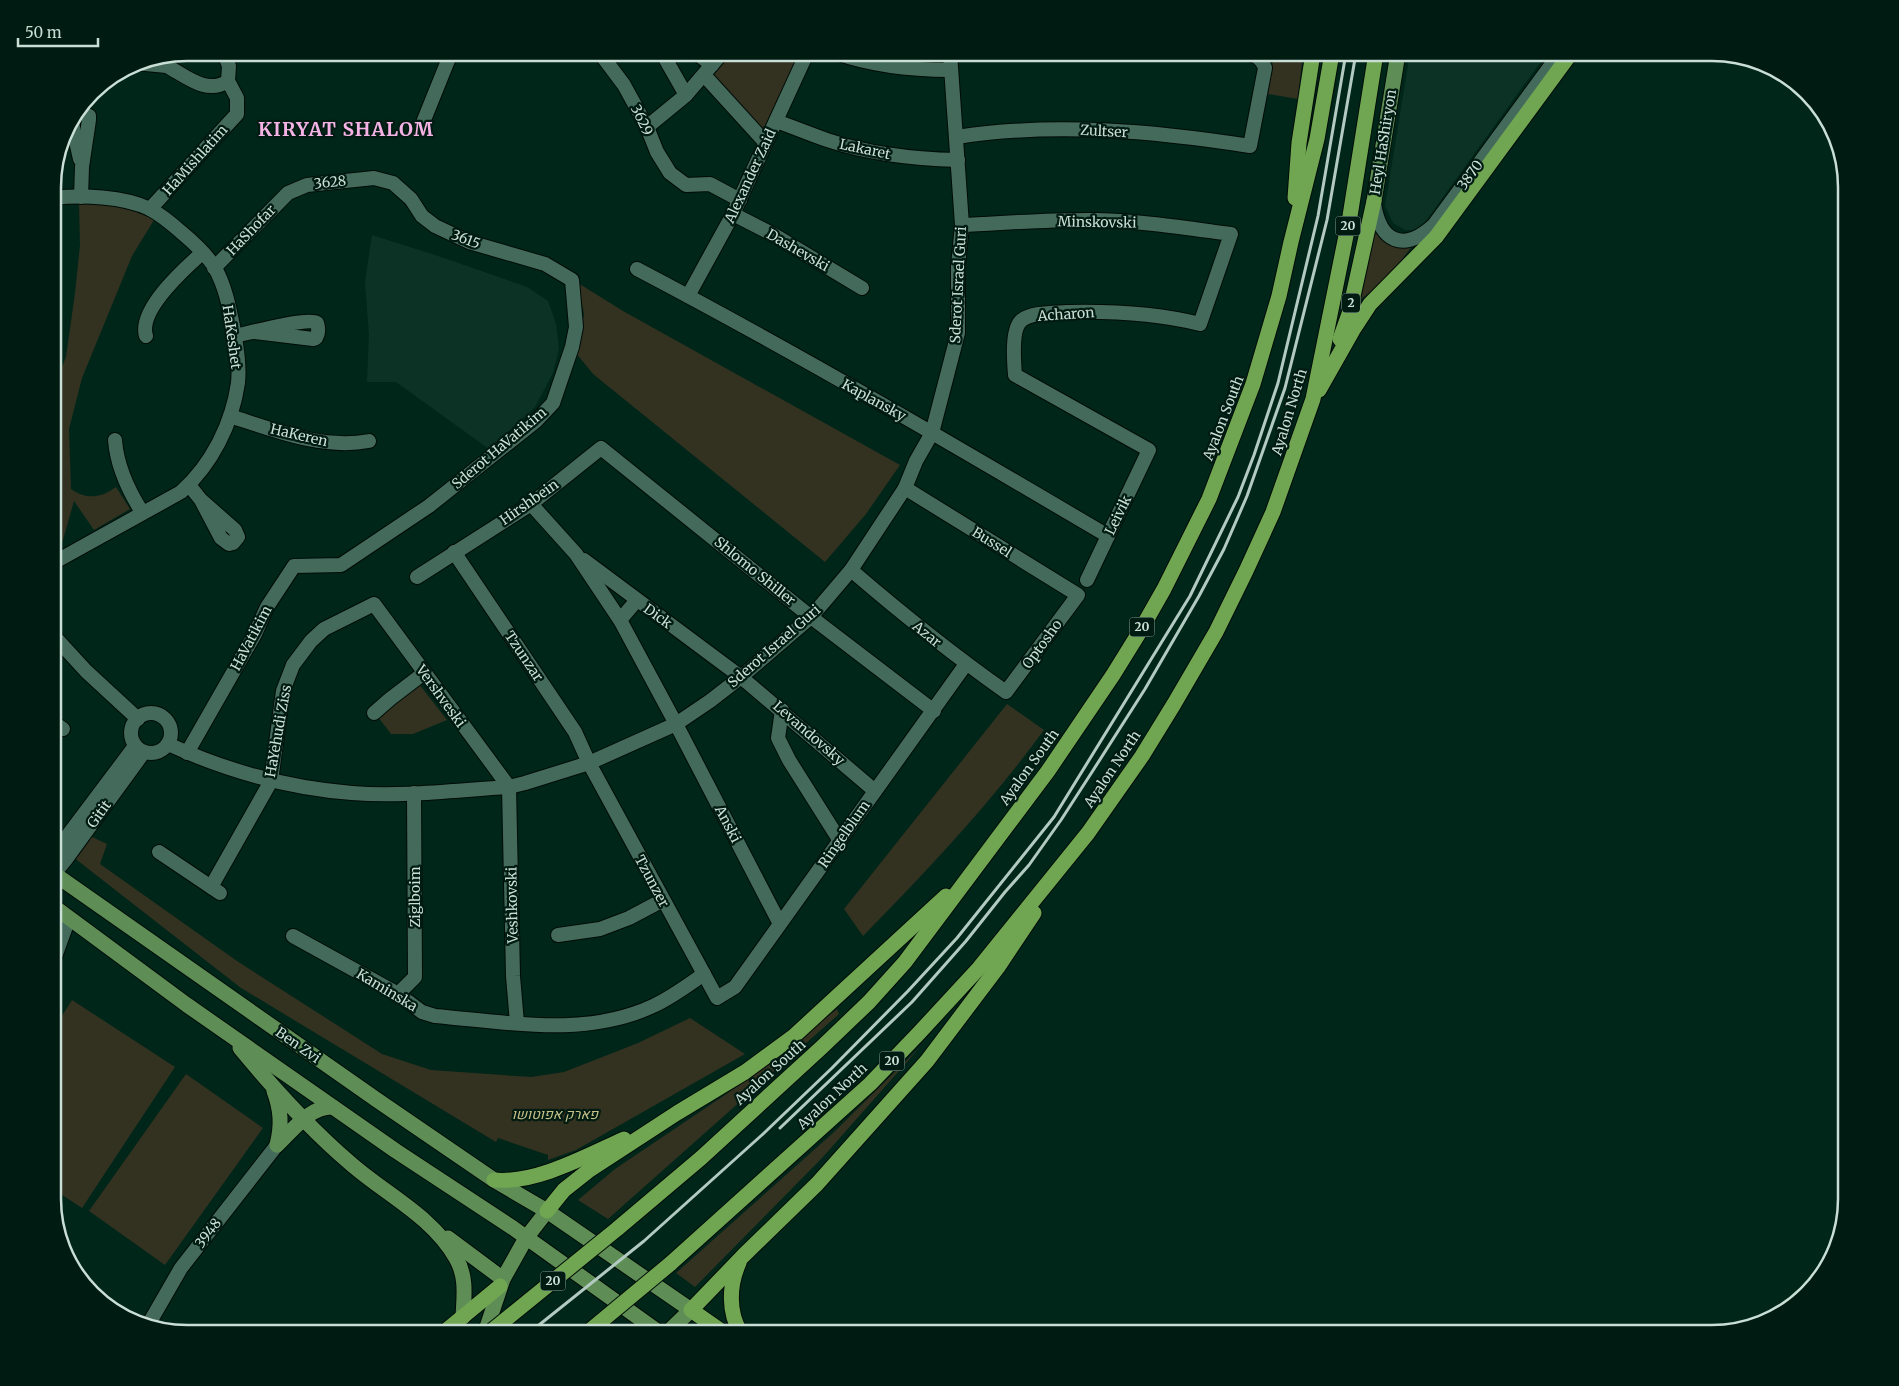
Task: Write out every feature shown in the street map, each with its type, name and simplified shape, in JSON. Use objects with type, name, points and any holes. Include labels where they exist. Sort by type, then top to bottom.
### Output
[{"type":"highway","points":[[1291,242],[1299,143],[1312,61]]},
{"type":"highway","name":"Ayalon South","points":[[500,1325],[701,1158],[869,1002],[905,962],[1048,772],[1113,675],[1164,589],[1209,499],[1253,384],[1280,296],[1291,242],[1318,139],[1331,61]]},
{"type":"highway","name":"Ayalon North","points":[[598,1325],[670,1264],[821,1129],[870,1084],[919,1033],[979,968],[1088,833],[1146,749],[1174,704],[1216,632],[1273,512],[1313,399],[1348,225],[1375,61]]},
{"type":"highway","points":[[1313,399],[1370,304],[1436,237],[1564,61]]},
{"type":"highway","name":"2","points":[[1313,399],[1333,361],[1349,314],[1374,201]]},
{"type":"highway","points":[[712,1325],[691,1310],[817,1184],[927,1061],[998,968],[1088,833]]},
{"type":"highway","points":[[546,1211],[564,1190],[588,1171],[677,1113],[745,1072],[794,1036],[971,874]]},
{"type":"highway","points":[[494,1180],[514,1180],[532,1177],[586,1156],[677,1113]]},
{"type":"highway","points":[[737,1325],[732,1308],[732,1294],[738,1265],[744,1255]]},
{"type":"highway","points":[[454,1325],[501,1282]]},
{"type":"main road","name":"Heyl HaShiryon","points":[[1374,201],[1397,61]]},
{"type":"main road","name":"Ben Zvi","points":[[62,880],[494,1180],[546,1211],[691,1310]]},
{"type":"main road","points":[[62,913],[333,1107],[526,1238],[647,1325]]},
{"type":"main road","points":[[228,1033],[273,1088],[351,1164],[501,1282]]},
{"type":"main road","points":[[273,1088],[281,1115],[281,1130],[277,1145]]},
{"type":"main road","points":[[277,1145],[317,1109],[333,1107]]},
{"type":"main road","points":[[488,1325],[501,1282],[526,1238],[546,1211]]},
{"type":"main road","points":[[438,1232],[462,1270],[465,1294],[463,1317]]},
{"type":"main road","points":[[676,1325],[691,1310]]},
{"type":"street","name":"HaMishlatim","points":[[150,209],[237,114],[237,98],[228,81],[229,66],[227,61]]},
{"type":"street","points":[[422,125],[447,61]]},
{"type":"street","name":"3629","points":[[607,61],[624,85],[647,127],[656,152],[670,173],[686,185],[710,184],[740,200]]},
{"type":"street","points":[[667,61],[686,95]]},
{"type":"street","points":[[702,61],[765,142]]},
{"type":"street","points":[[647,127],[686,95],[715,61]]},
{"type":"street","name":"Alexander Zaid","points":[[688,296],[740,200],[803,61]]},
{"type":"street","points":[[867,61],[916,70],[950,70]]},
{"type":"street","name":"Sderot Israel Guri","points":[[168,744],[238,772],[270,781],[308,788],[353,793],[414,793],[509,787],[589,762],[676,724],[741,677],[811,617],[851,570],[906,488],[916,461],[932,433],[958,334],[958,266],[962,225],[950,61]]},
{"type":"street","name":"Zultser","points":[[957,137],[1028,130],[1096,130],[1160,135],[1250,146],[1265,68],[1262,61]]},
{"type":"street","name":"3870","points":[[1374,201],[1379,224],[1390,236],[1399,240],[1407,240],[1421,236],[1434,225],[1553,61]]},
{"type":"street","points":[[168,63],[209,87],[220,86],[228,81]]},
{"type":"street","points":[[81,197],[82,166],[89,120],[88,116],[85,114]]},
{"type":"street","name":"Lakaret","points":[[776,121],[829,141],[886,154],[921,159],[958,160]]},
{"type":"street","points":[[74,132],[82,166]]},
{"type":"street","name":"3628","points":[[288,193],[307,184],[374,178]]},
{"type":"street","name":"3615","points":[[374,178],[393,183],[411,199],[422,216],[436,226],[469,242],[545,264],[572,280]]},
{"type":"street","name":"HaShofar","points":[[214,268],[288,193]]},
{"type":"street","name":"HaKeshet","points":[[62,198],[105,198],[150,209],[177,229],[202,253],[214,268],[229,303],[238,361],[238,382],[230,416],[220,442],[189,484],[181,492],[62,558]]},
{"type":"street","name":"Dashevski","points":[[733,214],[774,235],[862,288]]},
{"type":"street","name":"Minskovski","points":[[962,225],[1099,220],[1158,224],[1231,234],[1200,324]]},
{"type":"street","points":[[146,336],[144,330],[146,321],[164,291],[202,253]]},
{"type":"street","name":"Kaplansky","points":[[637,270],[688,296],[932,433],[1108,536]]},
{"type":"street","name":"Sderot HaVatikim","points":[[341,565],[429,506],[536,421],[553,403],[567,366],[576,327],[572,280]]},
{"type":"street","name":"Acharon","points":[[1149,450],[1015,375],[1012,347],[1019,324],[1022,320],[1042,313],[1111,311],[1175,318],[1200,324]]},
{"type":"street","points":[[234,336],[255,332]]},
{"type":"street","name":"HaKeren","points":[[230,416],[282,433],[330,442],[352,444],[369,441]]},
{"type":"street","points":[[114,440],[125,482],[142,512]]},
{"type":"street","name":"Hirshbein","points":[[454,552],[531,504],[601,448]]},
{"type":"street","name":"Shlomo Shiller","points":[[601,448],[811,617],[934,711]]},
{"type":"street","name":"Leivik","points":[[1087,580],[1149,450]]},
{"type":"street","points":[[189,484],[201,500]]},
{"type":"street","name":"Bussel","points":[[906,488],[1078,595]]},
{"type":"street","name":"Dick","points":[[531,504],[576,554],[620,620],[676,724]]},
{"type":"street","points":[[417,576],[454,552]]},
{"type":"street","name":"Tzunzar","points":[[454,552],[575,732],[589,762]]},
{"type":"street","name":"Dick","points":[[576,554],[741,677]]},
{"type":"street","name":"HaVatikim","points":[[187,753],[255,634],[268,607],[294,566],[341,565]]},
{"type":"street","name":"Azar","points":[[851,570],[966,664],[1006,692]]},
{"type":"street","name":"Optosho","points":[[1006,692],[1078,595]]},
{"type":"street","points":[[620,620],[637,600]]},
{"type":"street","name":"Vershveski","points":[[374,604],[509,787]]},
{"type":"street","name":"HaYehudi Ziss","points":[[159,852],[216,890],[270,781],[283,691],[293,665],[311,641],[324,629],[374,604]]},
{"type":"street","points":[[62,645],[86,671],[138,719]]},
{"type":"street","name":"Ringelblum","points":[[717,998],[735,987],[966,664]]},
{"type":"street","points":[[374,713],[390,698],[424,673]]},
{"type":"street","name":"Levandovsky","points":[[741,677],[875,791]]},
{"type":"street","points":[[782,710],[778,738],[788,760],[840,841]]},
{"type":"street","points":[[155,714],[166,721],[171,732],[168,744],[157,752],[140,749],[131,735],[134,724],[143,715],[155,714]]},
{"type":"street","name":"Anski","points":[[676,724],[780,924]]},
{"type":"street","name":"Gitit","points":[[62,844],[140,749]]},
{"type":"street","name":"Gitit","points":[[62,864],[140,749]]},
{"type":"street","name":"Tzunzer","points":[[589,762],[717,998]]},
{"type":"street","name":"Veshkovski","points":[[509,787],[513,976],[517,1023]]},
{"type":"street","name":"Ziglboim","points":[[398,994],[415,978],[414,793]]},
{"type":"street","points":[[558,935],[600,929],[629,918],[663,900]]},
{"type":"street","points":[[62,937],[69,918]]},
{"type":"street","name":"Kaminska","points":[[293,936],[398,994],[422,1012],[435,1016],[553,1026],[583,1025],[618,1018],[653,1006],[704,974]]},
{"type":"street","name":"3948","points":[[152,1319],[181,1268],[277,1145]]},
{"type":"shaded area","points":[[1409,61],[1541,61],[1422,226],[1414,230],[1405,230],[1393,223],[1385,206]]},
{"type":"shaded area","points":[[372,235],[527,287],[548,301],[556,324],[559,348],[553,373],[535,407],[489,449],[396,382],[367,382],[369,335],[365,282]]},
{"type":"green space","points":[[722,61],[800,61],[766,136],[711,75]]},
{"type":"green space","points":[[1273,61],[1302,61],[1298,99],[1268,94]]},
{"type":"green space","points":[[79,202],[118,206],[154,220],[132,256],[82,378],[69,429],[71,489],[82,495],[94,496],[105,494],[116,487],[130,509],[94,530],[74,501],[62,543],[62,367],[66,357],[80,245]]},
{"type":"green space","points":[[1374,224],[1413,245],[1383,281],[1361,299]]},
{"type":"green space","points":[[578,283],[623,311],[900,465],[866,514],[825,562],[593,374],[576,353],[584,314]]},
{"type":"green space","points":[[419,684],[447,720],[413,734],[391,734],[378,717]]},
{"type":"green space","points":[[1007,704],[1044,730],[1002,784],[957,836],[863,936],[844,909]]},
{"type":"green space","name":"פארק אפוטושו","points":[[88,835],[107,844],[100,864],[237,961],[382,1054],[431,1070],[531,1077],[564,1072],[638,1043],[690,1018],[745,1054],[576,1150],[548,1160],[548,1155],[498,1138],[496,1142],[241,988],[73,857]]},
{"type":"green space","points":[[72,1000],[175,1067],[82,1208],[62,1195],[62,1016]]},
{"type":"green space","points":[[837,1009],[839,1014],[608,1219],[578,1200],[615,1169],[750,1078]]},
{"type":"green space","points":[[921,1046],[823,1157],[695,1287],[676,1273],[833,1133]]},
{"type":"green space","points":[[186,1074],[263,1128],[165,1265],[89,1211]]},
{"type":"railway","points":[[539,1325],[644,1241],[763,1134],[832,1068],[957,938],[1054,817],[1190,596],[1238,497],[1278,383],[1318,216],[1345,61]]},
{"type":"railway","points":[[780,1128],[912,1002],[1029,865],[1061,820],[1145,689],[1199,596],[1224,549],[1247,496],[1285,388],[1327,220],[1355,61]]},
{"type":"district","name":"KIRYAT SHALOM","points":[[346,129]]}]
